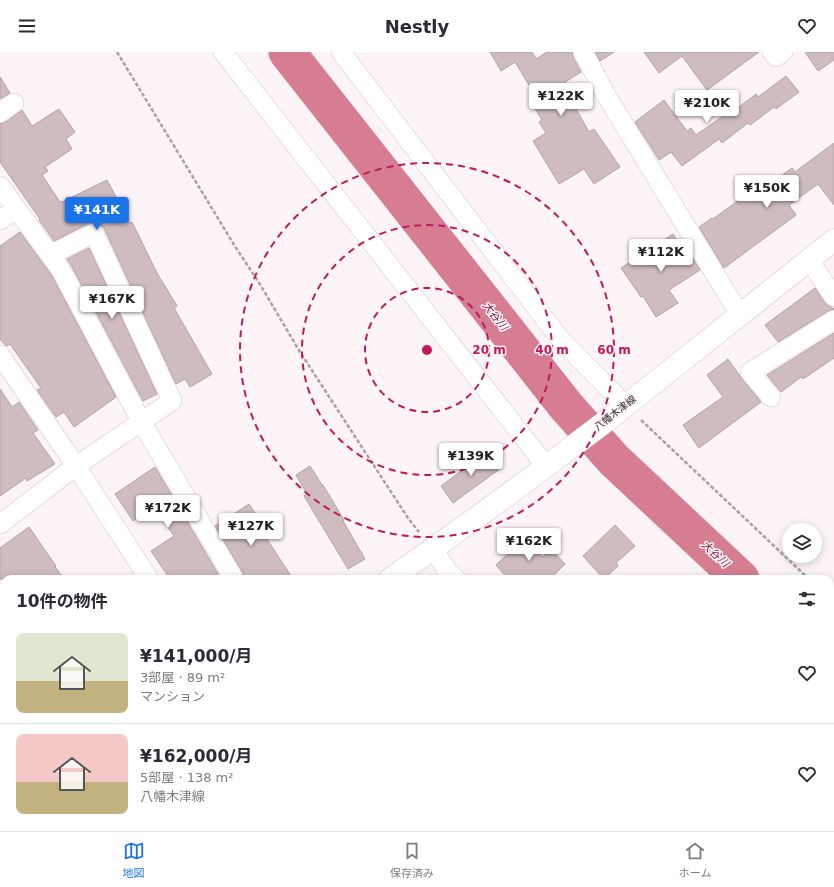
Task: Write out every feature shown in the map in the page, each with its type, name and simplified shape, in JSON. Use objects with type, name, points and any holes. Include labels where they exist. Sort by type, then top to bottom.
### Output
[{"type":"main road","name":"八幡木津線","points":[[396,575],[620,410],[834,240]]},
{"type":"street","points":[[223,52],[552,461]]},
{"type":"street","points":[[342,52],[561,340],[620,410]]},
{"type":"street","points":[[583,52],[606,95],[740,315]]},
{"type":"street","points":[[772,52],[776,57],[783,52]]},
{"type":"street","points":[[0,186],[61,270],[141,421],[232,575]]},
{"type":"street","points":[[0,220],[16,209]]},
{"type":"street","points":[[0,524],[76,466],[172,401],[94,233],[50,255]]},
{"type":"street","points":[[809,260],[834,297]]},
{"type":"street","points":[[771,397],[750,372],[834,320]]},
{"type":"street","points":[[0,355],[76,466],[146,575]]},
{"type":"street","points":[[433,549],[448,575]]},
{"type":"path","points":[[117,52],[300,352],[408,518],[433,549]]},
{"type":"path","points":[[620,410],[805,575]]},
{"type":"building","points":[[490,52],[532,52],[536,59],[547,52],[572,52],[581,72],[562,84],[589,132],[594,129],[620,167],[594,184],[584,169],[559,184],[533,141],[546,133],[539,122],[542,120],[535,108],[541,105],[515,62],[501,71]]},
{"type":"building","points":[[595,52],[614,52],[600,61]]},
{"type":"building","points":[[644,52],[759,52],[707,90],[682,56],[659,73]]},
{"type":"building","points":[[805,52],[834,52],[834,60],[818,71]]},
{"type":"building","points":[[786,76],[799,92],[776,109],[774,107],[750,125],[748,123],[722,143],[719,139],[682,166],[671,152],[659,160],[635,122],[664,100],[687,131],[691,128],[696,135],[729,112],[730,114],[756,94],[758,97]]},
{"type":"building","points":[[0,77],[10,93],[0,99]]},
{"type":"building","points":[[59,109],[75,132],[66,139],[72,149],[45,167],[48,171],[42,175],[60,202],[107,180],[130,223],[132,222],[157,273],[177,306],[174,308],[212,374],[190,387],[185,379],[176,384],[104,228],[100,224],[94,222],[89,223],[54,241],[0,162],[0,124],[6,122],[22,110],[32,126]]},
{"type":"building","points":[[834,143],[834,205],[818,184],[789,205],[796,215],[724,268],[699,227],[712,218],[713,219],[757,187],[760,191],[792,168],[795,172]]},
{"type":"building","points":[[20,232],[52,276],[116,397],[74,427],[64,412],[56,417],[37,390],[41,388],[10,344],[6,346],[0,339],[0,246]]},
{"type":"building","points":[[673,234],[678,242],[681,240],[700,270],[669,290],[678,303],[656,317],[643,296],[641,297],[621,268]]},
{"type":"building","points":[[89,248],[157,394],[143,401],[67,259]]},
{"type":"building","points":[[815,288],[825,303],[834,309],[828,311],[778,342],[765,325]]},
{"type":"building","points":[[834,333],[834,358],[803,379],[801,377],[781,392],[767,375]]},
{"type":"building","points":[[728,359],[761,402],[699,448],[683,425],[723,397],[707,375]]},
{"type":"building","points":[[0,389],[12,407],[19,402],[38,430],[33,433],[55,464],[27,481],[26,478],[0,496]]},
{"type":"building","points":[[488,451],[501,468],[453,503],[441,486]]},
{"type":"building","points":[[310,466],[344,520],[343,521],[365,559],[348,569],[304,496],[307,494],[296,475]]},
{"type":"building","points":[[155,467],[219,575],[167,575],[151,551],[174,536],[154,507],[133,521],[115,494]]},
{"type":"building","points":[[249,504],[263,525],[259,527],[290,575],[244,575],[215,526]]},
{"type":"building","points":[[615,525],[635,546],[616,563],[618,566],[608,575],[600,575],[583,556]]},
{"type":"building","points":[[29,527],[61,575],[0,575],[0,548]]},
{"type":"building","points":[[519,532],[543,557],[551,549],[565,564],[554,575],[505,575],[496,565],[513,549],[507,543]]},
{"type":"waterway","name":"大谷川","points":[[287,52],[566,406],[614,460],[737,575]]}]
